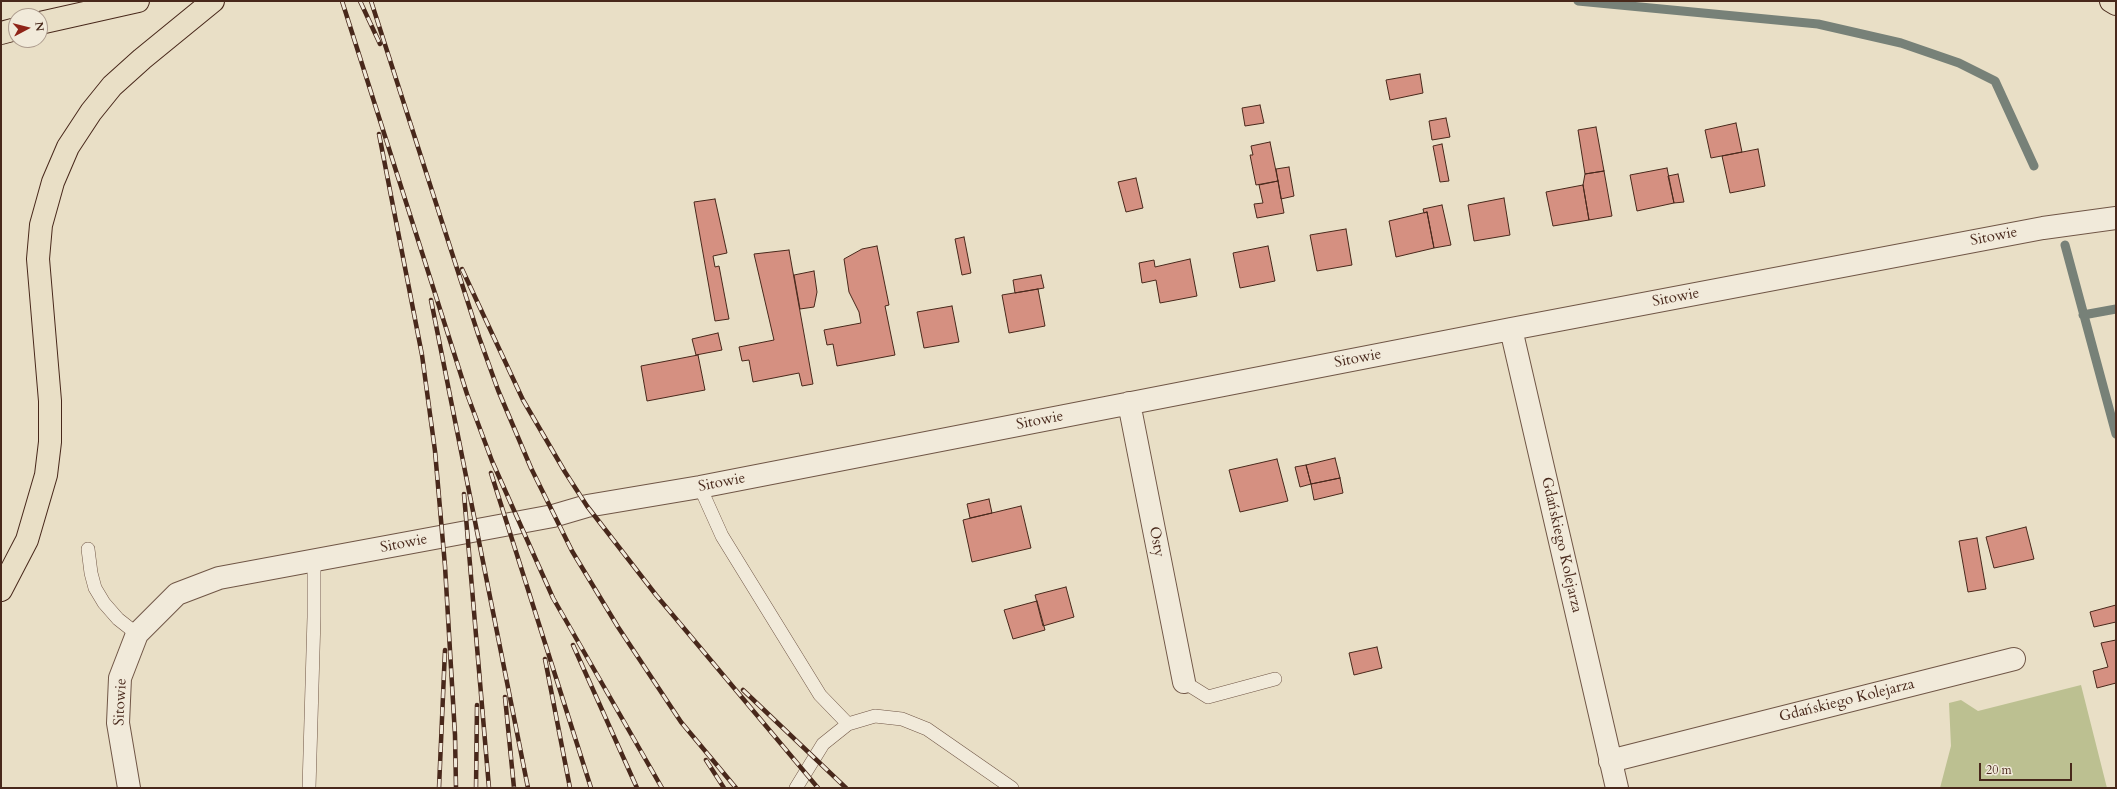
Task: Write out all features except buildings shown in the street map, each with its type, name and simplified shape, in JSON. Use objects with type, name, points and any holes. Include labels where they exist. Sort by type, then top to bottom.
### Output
[{"type":"highway","points":[[48,21],[138,1]]},
{"type":"highway","points":[[1,590],[27,540],[46,475],[50,442],[50,401],[38,259],[41,225],[53,182],[68,147],[91,112],[112,86],[142,59],[213,1]]},
{"type":"highway","points":[[2111,1],[2116,4]]},
{"type":"street","name":"Sitowie","points":[[128,788],[118,723],[120,678],[137,634],[177,594],[219,578],[553,516],[587,506],[700,487],[1511,329],[2043,228],[2116,218]]},
{"type":"street","name":"Gdańskiego Kolejarza","points":[[1511,329],[1617,788]]},
{"type":"street","name":"Osty","points":[[1129,403],[1184,682]]},
{"type":"street","name":"Gdańskiego Kolejarza","points":[[1610,761],[2014,659]]},
{"type":"lane","points":[[700,487],[722,536],[820,695],[848,724]]},
{"type":"lane","points":[[88,549],[91,573],[95,588],[104,603],[118,620],[137,634]]},
{"type":"lane","points":[[309,788],[314,618],[314,561]]},
{"type":"lane","points":[[1184,682],[1208,697],[1275,679]]},
{"type":"lane","points":[[796,788],[823,744],[848,724],[875,716],[902,719],[927,729],[1012,788]]},
{"type":"green space","points":[[2081,685],[2107,788],[1940,788],[1951,746],[1949,703],[1961,700],[1978,711]]},
{"type":"waterway","points":[[1578,1],[1818,24],[1901,43],[1959,63],[1995,81],[2034,166]]},
{"type":"waterway","points":[[2065,245],[2116,434]]},
{"type":"waterway","points":[[2083,315],[2116,309]]},
{"type":"railway","points":[[342,1],[467,394],[492,461],[553,598],[662,788]]},
{"type":"railway","points":[[360,1],[380,44]]},
{"type":"railway","points":[[371,1],[479,337],[498,390],[531,468],[572,551],[618,627],[681,722],[736,788]]},
{"type":"railway","points":[[379,134],[422,355],[435,451],[445,566],[455,735],[456,788]]},
{"type":"railway","points":[[462,269],[523,400],[565,472],[587,506],[656,595],[818,788]]},
{"type":"railway","points":[[431,300],[528,788]]},
{"type":"railway","points":[[491,473],[591,788]]},
{"type":"railway","points":[[464,494],[489,788]]},
{"type":"railway","points":[[573,645],[637,788]]},
{"type":"railway","points":[[439,788],[445,650]]},
{"type":"railway","points":[[545,659],[570,788]]},
{"type":"railway","points":[[743,690],[846,788]]},
{"type":"railway","points":[[505,697],[514,788]]},
{"type":"railway","points":[[476,788],[477,705]]},
{"type":"railway","points":[[706,760],[724,788]]}]
